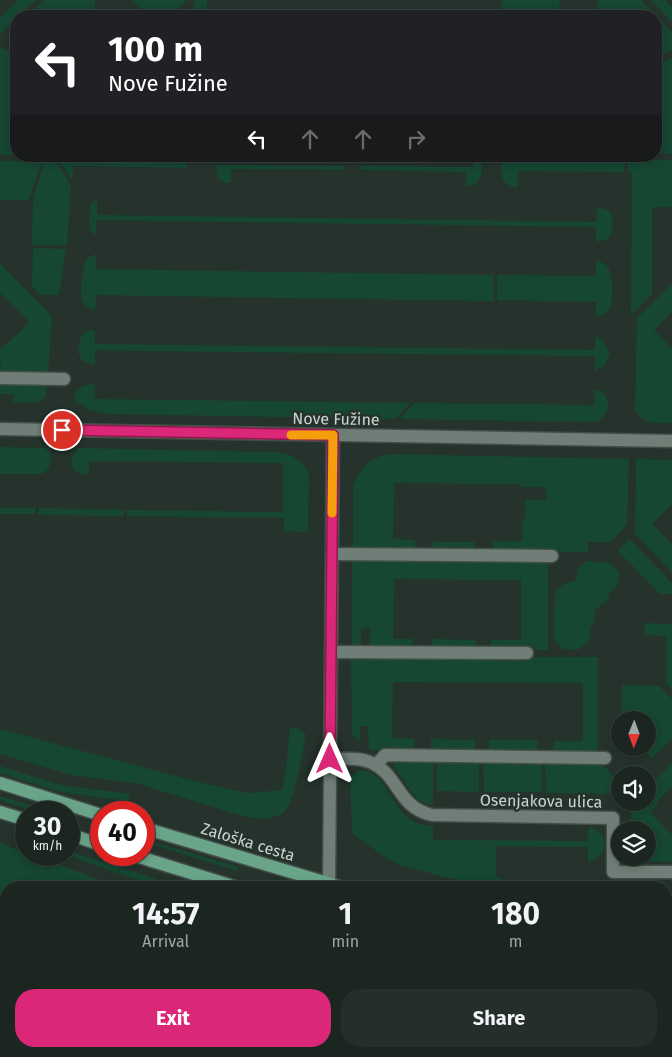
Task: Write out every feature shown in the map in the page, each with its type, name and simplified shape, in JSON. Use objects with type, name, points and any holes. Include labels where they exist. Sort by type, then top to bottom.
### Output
[{"type":"main road","points":[[0,784],[90,812]]},
{"type":"main road","points":[[0,812],[15,817]]},
{"type":"main road","name":"Zaloška cesta","points":[[155,831],[316,881]]},
{"type":"main road","points":[[155,862],[217,881]]},
{"type":"street","points":[[0,378],[64,379]]},
{"type":"street","name":"Nove Fužine","points":[[0,429],[672,441]]},
{"type":"street","points":[[329,881],[333,435]]},
{"type":"street","points":[[332,554],[552,556]]},
{"type":"street","points":[[331,652],[527,653]]},
{"type":"street","points":[[330,759],[364,760],[376,765],[385,755],[606,758]]},
{"type":"street","name":"Osenjakova ulica","points":[[376,765],[389,777],[408,803],[424,813],[432,815],[613,818],[613,872],[672,872]]},
{"type":"green space","points":[[18,0],[36,0],[25,10],[10,10],[10,25],[0,34],[0,18]]},
{"type":"green space","points":[[44,0],[95,0],[95,10],[34,10]]},
{"type":"green space","points":[[131,0],[187,0],[177,9],[140,9]]},
{"type":"green space","points":[[194,0],[207,0],[207,10],[194,10]]},
{"type":"green space","points":[[502,0],[560,0],[559,10],[502,10]]},
{"type":"green space","points":[[597,0],[641,0],[651,10],[597,10]]},
{"type":"green space","points":[[651,0],[665,0],[672,7],[672,22],[662,10]]},
{"type":"green space","points":[[662,22],[672,32],[672,50],[662,54]]},
{"type":"green space","points":[[0,48],[10,52],[10,155],[0,155]]},
{"type":"green space","points":[[672,58],[672,154],[662,153],[662,62]]},
{"type":"green space","points":[[662,160],[672,160],[672,207],[652,207],[652,294],[631,315],[632,173],[628,172],[628,162],[662,162]]},
{"type":"green space","points":[[0,161],[42,162],[29,200],[0,200]]},
{"type":"green space","points":[[44,162],[57,162],[71,185],[67,245],[32,245],[33,200]]},
{"type":"green space","points":[[60,162],[187,162],[187,168],[73,166],[72,180]]},
{"type":"green space","points":[[474,162],[482,162],[481,176],[476,183],[466,186],[466,172],[361,170],[361,166],[474,167]]},
{"type":"green space","points":[[501,162],[625,162],[624,172],[518,171],[518,187],[504,182],[501,173]]},
{"type":"green space","points":[[215,165],[345,166],[345,170],[232,169],[230,183],[225,183],[218,178]]},
{"type":"green space","points":[[97,201],[97,215],[596,222],[597,208],[600,208],[609,211],[613,225],[608,239],[596,242],[596,227],[97,220],[96,234],[94,234],[89,229],[90,206],[92,202]]},
{"type":"green space","points":[[33,248],[66,249],[59,295],[40,295],[32,287]]},
{"type":"green space","points":[[96,254],[96,269],[493,275],[494,301],[96,295],[95,310],[88,308],[84,304],[81,284],[87,258]]},
{"type":"green space","points":[[596,261],[607,266],[612,280],[611,305],[608,311],[602,315],[596,317],[596,302],[497,300],[497,275],[596,276]]},
{"type":"green space","points":[[0,263],[52,316],[48,372],[1,372],[0,350],[28,324],[28,320],[0,293]]},
{"type":"green space","points":[[672,284],[672,311],[654,330],[672,348],[672,423],[656,423],[642,418],[635,409],[637,318]]},
{"type":"green space","points":[[95,330],[95,344],[595,350],[596,336],[605,343],[610,354],[605,365],[595,371],[595,356],[95,350],[95,365],[82,361],[78,352],[81,336],[87,331]]},
{"type":"green space","points":[[0,383],[47,383],[46,397],[39,402],[13,403],[14,394],[0,394]]},
{"type":"green space","points":[[94,384],[95,399],[410,403],[396,419],[105,414],[88,410],[82,403],[75,403],[77,391],[86,385]]},
{"type":"green space","points":[[594,390],[602,391],[608,404],[604,415],[597,422],[400,419],[414,403],[594,405]]},
{"type":"green space","points":[[0,447],[47,448],[50,452],[51,461],[49,468],[44,473],[39,474],[0,474]]},
{"type":"green space","points":[[78,448],[274,452],[291,456],[304,465],[309,476],[308,530],[303,532],[284,531],[284,518],[127,516],[127,510],[283,512],[283,463],[89,461],[89,475],[78,473],[72,467],[72,459]]},
{"type":"green space","points":[[393,454],[629,459],[627,525],[610,542],[588,542],[588,552],[494,551],[493,541],[522,541],[522,520],[525,519],[525,500],[546,500],[546,487],[521,487],[521,484],[394,483],[393,539],[415,540],[415,551],[353,549],[353,487],[362,468],[378,457]]},
{"type":"green space","points":[[636,459],[672,460],[672,505],[652,524],[672,545],[672,572],[635,534]]},
{"type":"green space","points":[[0,508],[36,508],[35,514],[0,514]]},
{"type":"green space","points":[[39,508],[124,510],[124,516],[39,515]]},
{"type":"green space","points":[[629,539],[672,583],[672,594],[660,594],[618,551]]},
{"type":"green space","points":[[433,542],[475,542],[475,551],[433,551]]},
{"type":"green space","points":[[352,560],[548,561],[548,650],[491,649],[491,640],[521,640],[521,580],[394,579],[393,639],[413,639],[412,648],[370,648],[370,628],[361,629],[361,647],[352,648]]},
{"type":"green space","points":[[586,561],[610,563],[619,572],[619,583],[608,595],[609,599],[595,610],[594,623],[590,628],[590,641],[577,650],[563,649],[554,639],[555,592],[564,584],[576,580],[578,569]]},
{"type":"green space","points":[[645,623],[672,624],[672,690],[666,683],[666,636],[644,635]]},
{"type":"green space","points":[[432,639],[476,640],[475,649],[432,649]]},
{"type":"green space","points":[[351,657],[598,657],[598,753],[553,752],[554,741],[583,741],[583,683],[393,682],[392,738],[414,739],[414,751],[369,750],[368,726],[360,726],[360,742],[352,734]]},
{"type":"green space","points":[[622,685],[659,686],[672,699],[672,739],[656,753],[656,711],[622,711]]},
{"type":"green space","points":[[290,727],[306,734],[295,787],[292,798],[284,812],[267,819],[236,814],[139,784],[71,775],[0,754],[0,729],[210,785],[249,793],[282,790]]},
{"type":"green space","points":[[431,739],[475,740],[475,751],[431,751]]},
{"type":"green space","points":[[489,740],[538,740],[537,752],[489,751]]},
{"type":"green space","points":[[394,759],[433,760],[433,805],[423,803],[416,798],[394,767]]},
{"type":"green space","points":[[596,759],[611,773],[611,794],[546,793],[545,761]]},
{"type":"green space","points":[[437,761],[479,761],[479,792],[437,791]]},
{"type":"green space","points":[[483,761],[542,762],[542,792],[484,792]]},
{"type":"green space","points":[[672,763],[672,787],[657,801],[659,802],[656,805],[656,779]]},
{"type":"green space","points":[[0,766],[61,785],[130,794],[128,801],[59,792],[0,773]]},
{"type":"green space","points":[[363,770],[378,778],[406,816],[415,822],[433,826],[433,840],[588,841],[589,827],[601,833],[604,844],[603,850],[595,859],[588,862],[588,847],[496,846],[496,876],[506,881],[462,881],[400,865],[388,859],[354,835],[352,831],[350,777]]},
{"type":"green space","points":[[0,796],[18,801],[15,801],[15,805],[0,800]]},
{"type":"green space","points":[[631,811],[652,811],[651,813],[672,835],[672,862],[656,861],[656,821],[631,821]]},
{"type":"green space","points":[[155,842],[238,867],[238,871],[155,845]]},
{"type":"green space","points":[[0,843],[15,849],[15,866],[62,866],[104,881],[0,881]]},
{"type":"green space","points":[[80,855],[90,858],[90,864],[80,860]]},
{"type":"green space","points":[[97,866],[116,866],[162,881],[141,881]]},
{"type":"slow traffic","points":[[291,435],[333,435],[332,513]]},
{"type":"route","points":[[62,430],[333,435],[330,759]]}]
